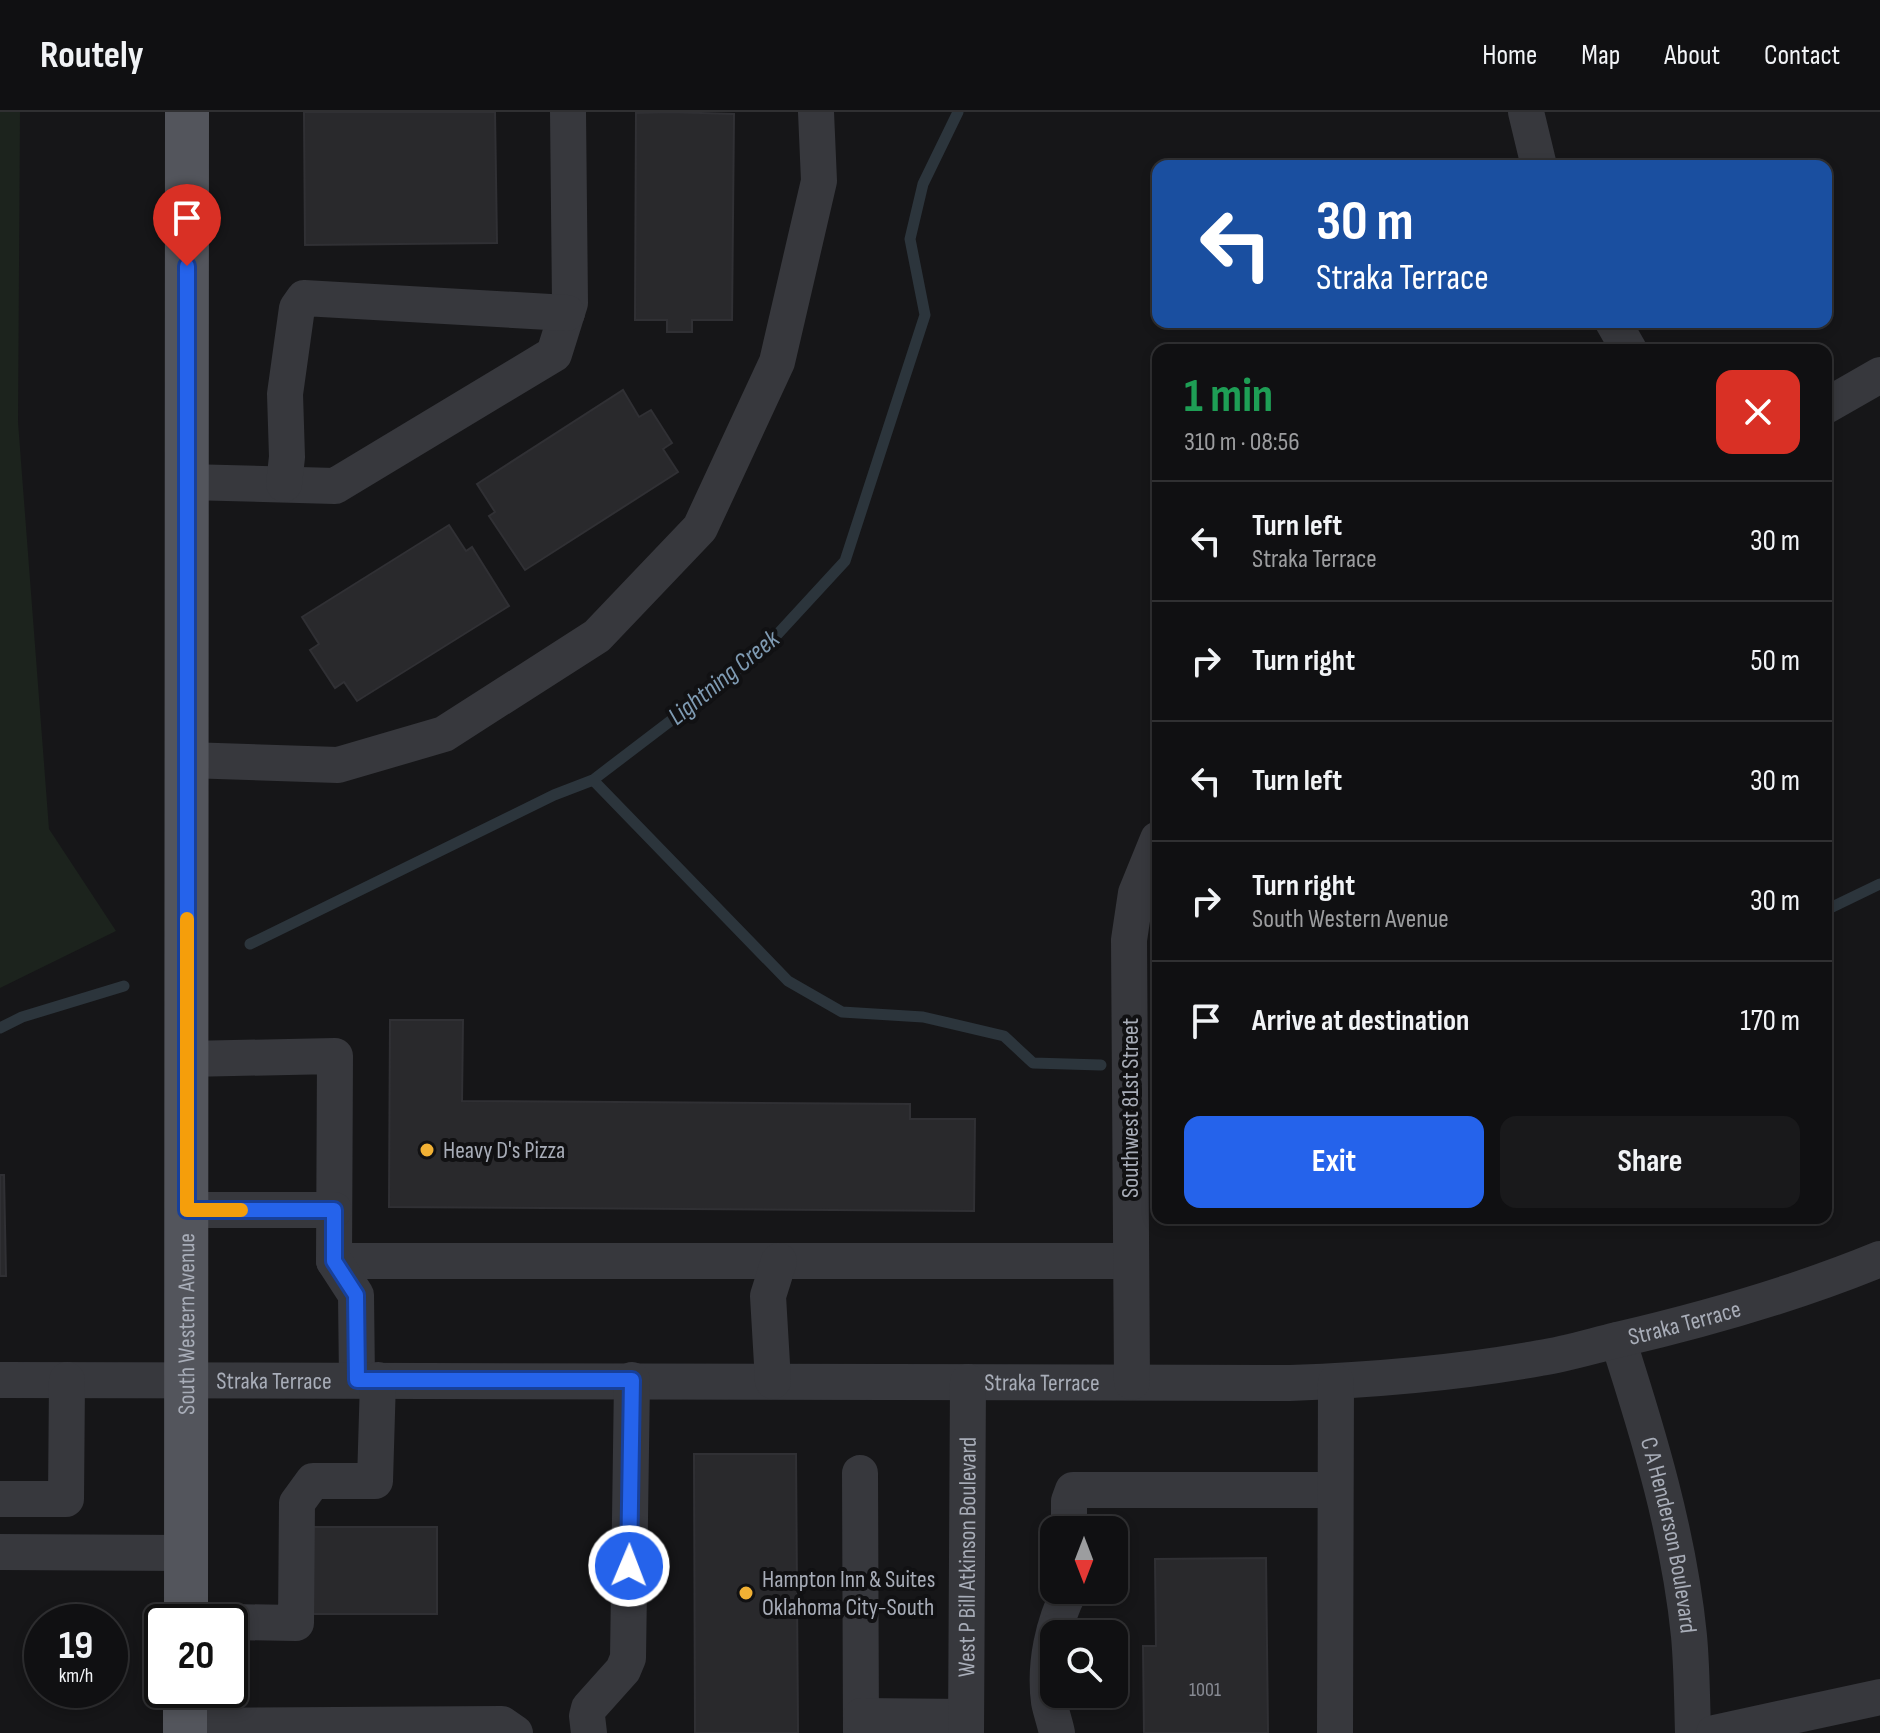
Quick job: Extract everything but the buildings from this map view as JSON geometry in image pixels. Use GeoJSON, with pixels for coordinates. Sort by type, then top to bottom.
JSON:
{"type":"FeatureCollection","features":[{"type":"Feature","properties":{"kind":"main road","name":"South Western Avenue"},"geometry":{"type":"LineString","coordinates":[[186,1604],[187,112]]}},
{"type":"Feature","properties":{"kind":"street"},"geometry":{"type":"LineString","coordinates":[[187,482],[335,486],[554,354],[570,303],[568,112]]}},
{"type":"Feature","properties":{"kind":"street"},"geometry":{"type":"LineString","coordinates":[[187,760],[338,765],[444,734],[597,636],[700,528],[777,362],[819,181],[816,112]]}},
{"type":"Feature","properties":{"kind":"street"},"geometry":{"type":"LineString","coordinates":[[1526,112],[1538,160]]}},
{"type":"Feature","properties":{"kind":"street"},"geometry":{"type":"LineString","coordinates":[[284,484],[287,457],[285,394],[297,308],[304,298],[567,313]]}},
{"type":"Feature","properties":{"kind":"street"},"geometry":{"type":"LineString","coordinates":[[1832,403],[1880,375]]}},
{"type":"Feature","properties":{"kind":"street","name":"Southwest 81st Street"},"geometry":{"type":"LineString","coordinates":[[1132,1382],[1129,940],[1136,893],[1152,854]]}},
{"type":"Feature","properties":{"kind":"street"},"geometry":{"type":"LineString","coordinates":[[187,1059],[335,1056],[334,1261],[356,1295],[368,1380],[375,1481],[313,1481],[297,1503],[296,1623],[248,1622]]}},
{"type":"Feature","properties":{"kind":"street"},"geometry":{"type":"LineString","coordinates":[[187,1210],[334,1210]]}},
{"type":"Feature","properties":{"kind":"street","name":"Straka Terrace"},"geometry":{"type":"LineString","coordinates":[[0,1380],[1336,1382],[1541,1358],[1747,1306],[1880,1259]]}},
{"type":"Feature","properties":{"kind":"street"},"geometry":{"type":"LineString","coordinates":[[334,1261],[1131,1261]]}},
{"type":"Feature","properties":{"kind":"street"},"geometry":{"type":"LineString","coordinates":[[773,1381],[768,1296],[779,1261]]}},
{"type":"Feature","properties":{"kind":"street","name":"C A Henderson Boulevard"},"geometry":{"type":"LineString","coordinates":[[1618,1340],[1656,1469],[1681,1580],[1689,1637],[1693,1733]]}},
{"type":"Feature","properties":{"kind":"street"},"geometry":{"type":"LineString","coordinates":[[67,1380],[67,1552]]}},
{"type":"Feature","properties":{"kind":"street"},"geometry":{"type":"LineString","coordinates":[[589,1733],[589,1708],[623,1670],[628,1658],[632,1380]]}},
{"type":"Feature","properties":{"kind":"street","name":"West P Bill Atkinson Boulevard"},"geometry":{"type":"LineString","coordinates":[[966,1725],[968,1382]]}},
{"type":"Feature","properties":{"kind":"street"},"geometry":{"type":"LineString","coordinates":[[1335,1733],[1336,1382]]}},
{"type":"Feature","properties":{"kind":"street"},"geometry":{"type":"LineString","coordinates":[[860,1473],[861,1725],[966,1725]]}},
{"type":"Feature","properties":{"kind":"street"},"geometry":{"type":"LineString","coordinates":[[1069,1516],[1073,1490],[1335,1490]]}},
{"type":"Feature","properties":{"kind":"street"},"geometry":{"type":"LineString","coordinates":[[0,1499],[66,1499]]}},
{"type":"Feature","properties":{"kind":"street"},"geometry":{"type":"LineString","coordinates":[[0,1552],[186,1553]]}},
{"type":"Feature","properties":{"kind":"street"},"geometry":{"type":"LineString","coordinates":[[1057,1733],[1049,1701],[1049,1670],[1052,1635],[1062,1604]]}},
{"type":"Feature","properties":{"kind":"street"},"geometry":{"type":"LineString","coordinates":[[1714,1733],[1880,1697]]}},
{"type":"Feature","properties":{"kind":"street"},"geometry":{"type":"LineString","coordinates":[[185,1716],[321,1729],[509,1729]]}},
{"type":"Feature","properties":{"kind":"shaded area"},"geometry":{"type":"Polygon","coordinates":[[[0,112],[20,112],[18,422],[49,829],[116,931],[0,988],[0,112]]]}},
{"type":"Feature","properties":{"kind":"waterway","name":"Lightning Creek"},"geometry":{"type":"LineString","coordinates":[[250,944],[554,795],[593,780],[762,651],[845,561],[925,315],[910,239],[923,184],[958,112]]}},
{"type":"Feature","properties":{"kind":"waterway"},"geometry":{"type":"LineString","coordinates":[[593,780],[788,981],[842,1012],[923,1017],[1004,1036],[1033,1063],[1101,1065]]}},
{"type":"Feature","properties":{"kind":"waterway"},"geometry":{"type":"LineString","coordinates":[[1832,907],[1880,884]]}},
{"type":"Feature","properties":{"kind":"waterway","name":"Lightning Creek"},"geometry":{"type":"LineString","coordinates":[[0,1028],[22,1017],[124,986]]}},
{"type":"Feature","properties":{"kind":"slow traffic"},"geometry":{"type":"LineString","coordinates":[[187,919],[187,1210],[241,1210]]}},
{"type":"Feature","properties":{"kind":"place","name":"Heavy D's Pizza"},"geometry":{"type":"Point","coordinates":[427,1150]}},
{"type":"Feature","properties":{"kind":"place","name":"Hampton Inn & Suites Oklahoma City-South"},"geometry":{"type":"Point","coordinates":[746,1593]}},
{"type":"Feature","properties":{"kind":"route"},"geometry":{"type":"LineString","coordinates":[[187,266],[187,1210],[334,1210],[334,1261],[356,1295],[357,1380],[632,1380],[629,1566]]}}]}
